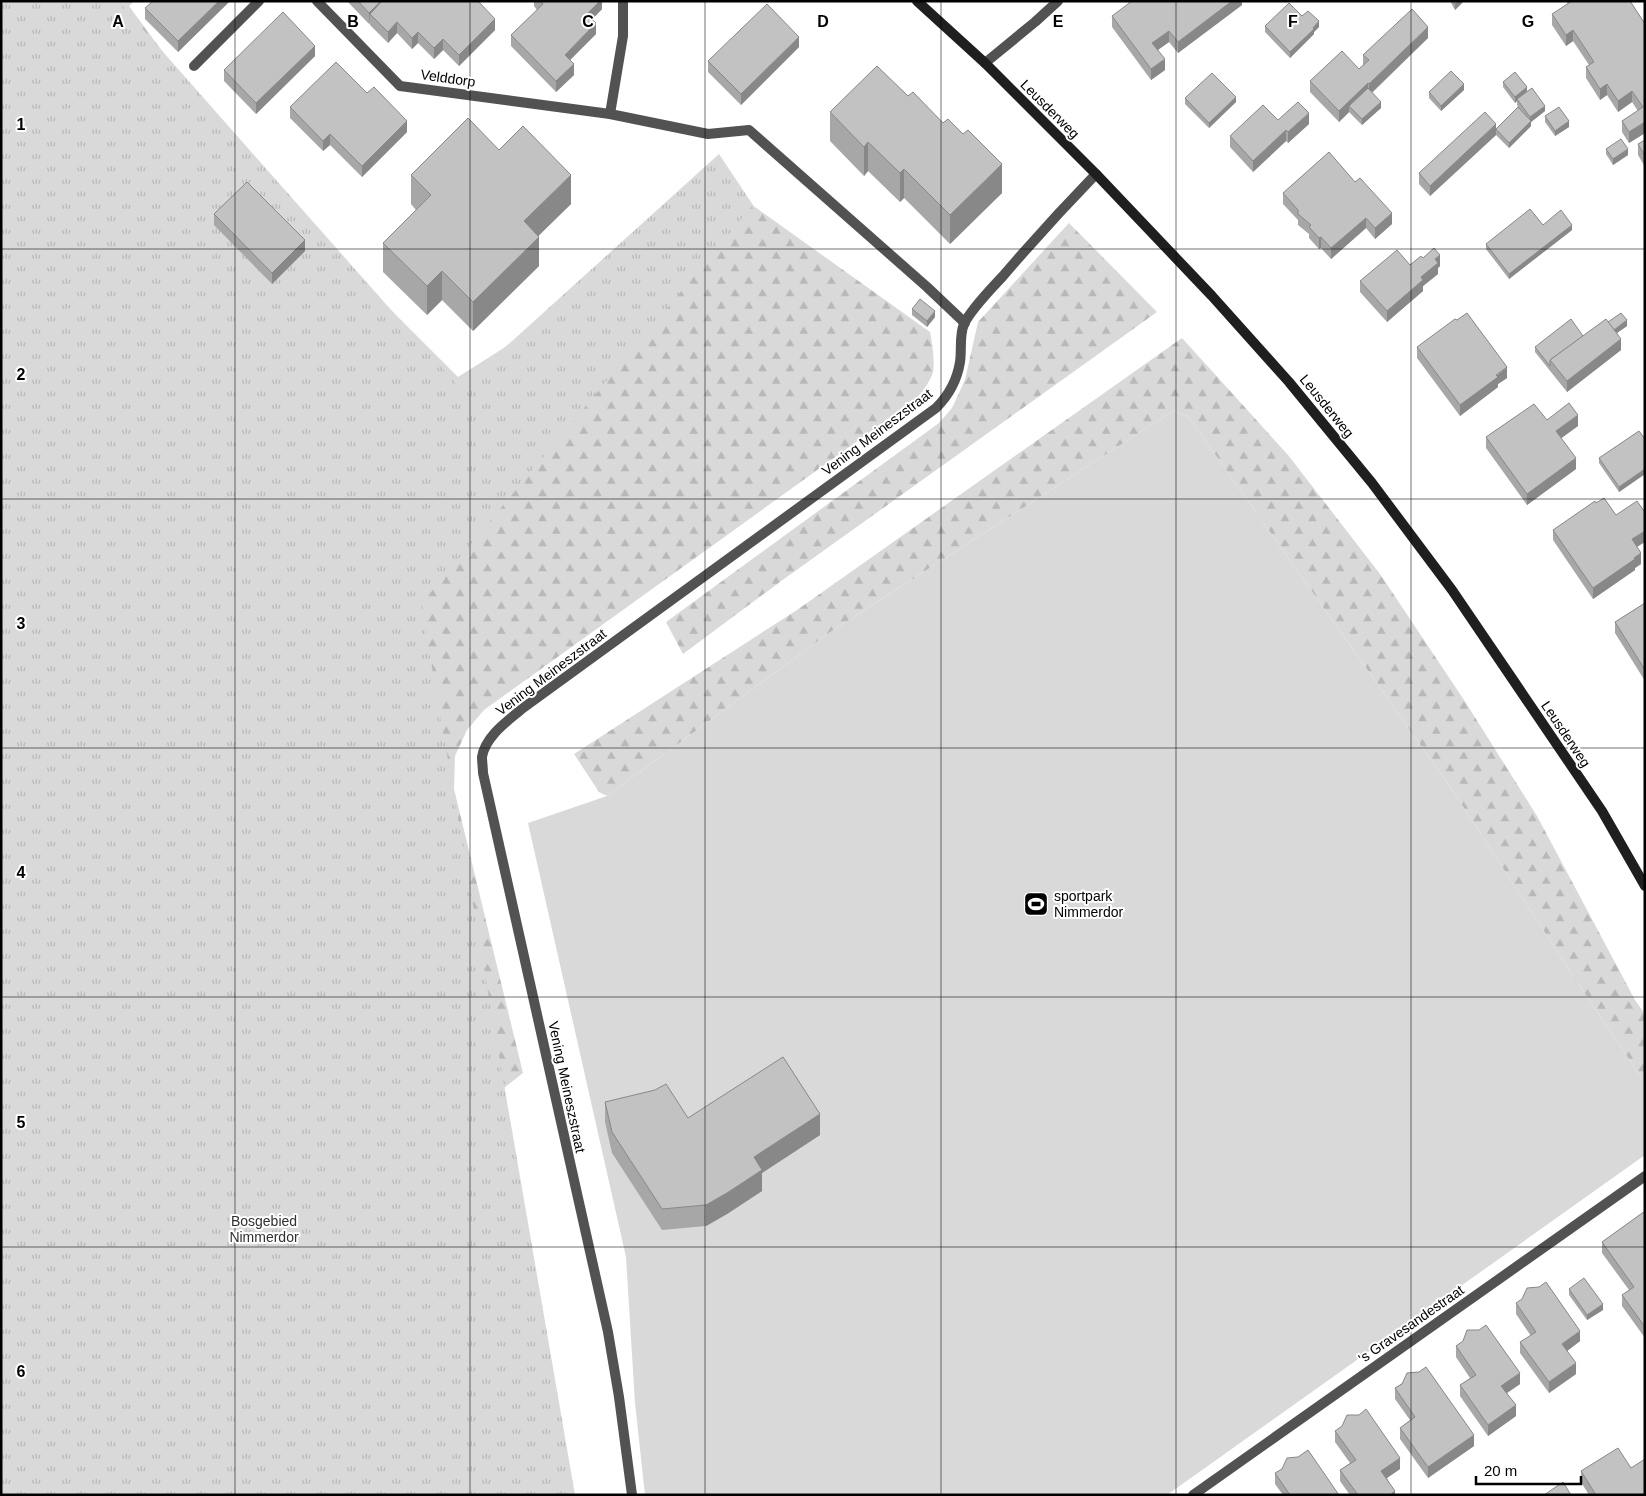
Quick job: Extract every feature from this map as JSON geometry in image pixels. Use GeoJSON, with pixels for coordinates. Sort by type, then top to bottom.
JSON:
{"type":"FeatureCollection","features":[{"type":"Feature","properties":{"kind":"street"},"geometry":{"type":"LineString","coordinates":[[194,66],[259,1]]}},
{"type":"Feature","properties":{"kind":"street","name":"Velddorp"},"geometry":{"type":"LineString","coordinates":[[317,1],[400,86],[610,114],[708,134],[749,130],[927,287],[964,324]]}},
{"type":"Feature","properties":{"kind":"street"},"geometry":{"type":"LineString","coordinates":[[610,114],[623,36],[623,1]]}},
{"type":"Feature","properties":{"kind":"street","name":"Leusderweg"},"geometry":{"type":"LineString","coordinates":[[917,1],[984,63],[1096,174],[1212,296],[1289,382],[1372,483],[1452,590],[1602,811],[1645,886]]}},
{"type":"Feature","properties":{"kind":"street"},"geometry":{"type":"LineString","coordinates":[[984,63],[1036,22],[1058,1]]}},
{"type":"Feature","properties":{"kind":"street","name":"Vening Meineszstraat"},"geometry":{"type":"LineString","coordinates":[[632,1495],[608,1332],[483,773],[482,756],[488,742],[501,727],[523,708],[936,408],[950,392],[956,378],[960,362],[964,324],[986,295],[1096,174]]}},
{"type":"Feature","properties":{"kind":"street","name":"'s Gravesandestraat"},"geometry":{"type":"LineString","coordinates":[[1193,1495],[1645,1176]]}},
{"type":"Feature","properties":{"kind":"green space"},"geometry":{"type":"Polygon","coordinates":[[[1,1],[134,1],[129,6],[212,119],[337,256],[458,377],[513,342],[703,170],[930,332],[934,368],[926,386],[916,399],[484,710],[467,730],[455,756],[454,789],[523,1073],[455,1126],[1,1]]]}},
{"type":"Feature","properties":{"kind":"green space","name":"Bosgebied Nimmerdor"},"geometry":{"type":"Polygon","coordinates":[[[1,1],[118,1],[460,388],[719,154],[753,205],[421,604],[575,1495],[1,1495],[1,1]]]}},
{"type":"Feature","properties":{"kind":"green space"},"geometry":{"type":"Polygon","coordinates":[[[1069,223],[1157,312],[784,579],[683,654],[666,622],[939,423],[952,408],[965,380],[978,322],[1069,223]]]}},
{"type":"Feature","properties":{"kind":"green space"},"geometry":{"type":"Polygon","coordinates":[[[1182,338],[1288,455],[1380,574],[1466,703],[1537,816],[1635,1000],[1645,1014],[1645,1083],[1453,791],[1188,416],[1173,411],[829,633],[607,796],[599,792],[574,754],[797,610],[1182,338]]]}},
{"type":"Feature","properties":{"kind":"green space","name":"sportpark Nimmerdor"},"geometry":{"type":"Polygon","coordinates":[[[1173,411],[1188,416],[1453,791],[1645,1083],[1645,1155],[1167,1495],[645,1495],[635,1403],[626,1257],[528,823],[607,796],[829,633],[1173,411]]]}},
{"type":"Feature","properties":{"kind":"building"},"geometry":{"type":"Polygon","coordinates":[[[153,1],[219,1],[178,41],[145,8],[153,1]]]}},
{"type":"Feature","properties":{"kind":"building"},"geometry":{"type":"Polygon","coordinates":[[[358,1],[381,1],[369,13],[358,1]]]}},
{"type":"Feature","properties":{"kind":"building"},"geometry":{"type":"Polygon","coordinates":[[[382,1],[478,1],[495,19],[459,55],[443,39],[434,48],[418,32],[412,38],[397,22],[388,32],[370,14],[382,1]]]}},
{"type":"Feature","properties":{"kind":"building"},"geometry":{"type":"Polygon","coordinates":[[[540,1],[600,1],[587,14],[596,23],[565,55],[574,64],[556,81],[511,35],[543,4],[540,1]]]}},
{"type":"Feature","properties":{"kind":"building"},"geometry":{"type":"Polygon","coordinates":[[[1132,1],[1232,1],[1178,42],[1169,31],[1152,43],[1165,59],[1151,69],[1112,16],[1132,1]]]}},
{"type":"Feature","properties":{"kind":"building"},"geometry":{"type":"Polygon","coordinates":[[[1572,1],[1630,1],[1645,24],[1645,122],[1629,132],[1622,121],[1643,107],[1632,91],[1618,101],[1607,84],[1600,89],[1586,67],[1594,62],[1573,30],[1566,35],[1552,14],[1572,1]]]}},
{"type":"Feature","properties":{"kind":"building"},"geometry":{"type":"Polygon","coordinates":[[[1289,3],[1302,16],[1308,11],[1319,21],[1314,29],[1290,52],[1265,26],[1289,3]]]}},
{"type":"Feature","properties":{"kind":"building"},"geometry":{"type":"Polygon","coordinates":[[[767,4],[799,37],[741,94],[708,61],[767,4]]]}},
{"type":"Feature","properties":{"kind":"building"},"geometry":{"type":"Polygon","coordinates":[[[1412,9],[1428,27],[1339,111],[1310,81],[1342,51],[1359,69],[1369,60],[1363,55],[1412,9]]]}},
{"type":"Feature","properties":{"kind":"building"},"geometry":{"type":"Polygon","coordinates":[[[283,12],[315,46],[256,103],[224,70],[283,12]]]}},
{"type":"Feature","properties":{"kind":"building"},"geometry":{"type":"Polygon","coordinates":[[[336,62],[367,93],[374,87],[407,121],[362,166],[330,134],[323,141],[290,107],[336,62]]]}},
{"type":"Feature","properties":{"kind":"building"},"geometry":{"type":"Polygon","coordinates":[[[877,66],[908,96],[913,92],[943,123],[948,119],[963,134],[968,130],[1002,164],[950,215],[904,169],[900,173],[868,142],[864,147],[830,112],[877,66]]]}},
{"type":"Feature","properties":{"kind":"building"},"geometry":{"type":"Polygon","coordinates":[[[1451,71],[1464,84],[1441,106],[1429,92],[1451,71]]]}},
{"type":"Feature","properties":{"kind":"building"},"geometry":{"type":"Polygon","coordinates":[[[1515,72],[1527,87],[1515,97],[1503,82],[1515,72]]]}},
{"type":"Feature","properties":{"kind":"building"},"geometry":{"type":"Polygon","coordinates":[[[1212,73],[1236,97],[1209,123],[1185,98],[1212,73]]]}},
{"type":"Feature","properties":{"kind":"building"},"geometry":{"type":"Polygon","coordinates":[[[1368,88],[1381,102],[1362,119],[1349,106],[1368,88]]]}},
{"type":"Feature","properties":{"kind":"building"},"geometry":{"type":"Polygon","coordinates":[[[1532,88],[1545,106],[1530,117],[1517,99],[1532,88]]]}},
{"type":"Feature","properties":{"kind":"building"},"geometry":{"type":"Polygon","coordinates":[[[1298,102],[1309,113],[1288,132],[1286,130],[1253,161],[1230,136],[1263,105],[1278,120],[1298,102]]]}},
{"type":"Feature","properties":{"kind":"building"},"geometry":{"type":"Polygon","coordinates":[[[1518,107],[1531,121],[1509,143],[1496,129],[1518,107]]]}},
{"type":"Feature","properties":{"kind":"building"},"geometry":{"type":"Polygon","coordinates":[[[1559,107],[1569,121],[1555,131],[1545,116],[1559,107]]]}},
{"type":"Feature","properties":{"kind":"building"},"geometry":{"type":"Polygon","coordinates":[[[1485,112],[1496,124],[1430,186],[1419,173],[1485,112]]]}},
{"type":"Feature","properties":{"kind":"building"},"geometry":{"type":"Polygon","coordinates":[[[468,118],[499,150],[523,126],[571,175],[524,221],[539,237],[473,302],[442,271],[427,286],[383,243],[431,195],[411,175],[468,118]]]}},
{"type":"Feature","properties":{"kind":"building"},"geometry":{"type":"Polygon","coordinates":[[[1621,139],[1628,149],[1613,159],[1606,149],[1621,139]]]}},
{"type":"Feature","properties":{"kind":"building"},"geometry":{"type":"Polygon","coordinates":[[[1645,140],[1645,156],[1638,144],[1645,140]]]}},
{"type":"Feature","properties":{"kind":"building"},"geometry":{"type":"Polygon","coordinates":[[[1329,152],[1355,182],[1360,178],[1392,213],[1375,228],[1366,218],[1331,248],[1309,227],[1311,225],[1298,214],[1298,210],[1283,193],[1329,152]]]}},
{"type":"Feature","properties":{"kind":"building"},"geometry":{"type":"Polygon","coordinates":[[[247,182],[305,240],[272,273],[214,214],[247,182]]]}},
{"type":"Feature","properties":{"kind":"building"},"geometry":{"type":"Polygon","coordinates":[[[1530,209],[1543,225],[1561,210],[1572,225],[1509,274],[1486,244],[1530,209]]]}},
{"type":"Feature","properties":{"kind":"building"},"geometry":{"type":"Polygon","coordinates":[[[1434,248],[1440,255],[1435,259],[1438,263],[1421,277],[1423,280],[1387,311],[1360,281],[1397,250],[1410,265],[1421,256],[1423,258],[1434,248]]]}},
{"type":"Feature","properties":{"kind":"building"},"geometry":{"type":"Polygon","coordinates":[[[920,299],[935,311],[927,321],[912,309],[920,299]]]}},
{"type":"Feature","properties":{"kind":"building"},"geometry":{"type":"Polygon","coordinates":[[[1467,313],[1507,367],[1496,375],[1498,377],[1460,405],[1417,347],[1455,319],[1457,320],[1467,313]]]}},
{"type":"Feature","properties":{"kind":"building"},"geometry":{"type":"Polygon","coordinates":[[[1621,313],[1627,320],[1614,330],[1608,322],[1621,313]]]}},
{"type":"Feature","properties":{"kind":"building"},"geometry":{"type":"Polygon","coordinates":[[[1571,319],[1583,336],[1550,360],[1550,366],[1535,347],[1571,319]]]}},
{"type":"Feature","properties":{"kind":"building"},"geometry":{"type":"Polygon","coordinates":[[[1606,319],[1621,339],[1567,381],[1550,360],[1606,319]]]}},
{"type":"Feature","properties":{"kind":"building"},"geometry":{"type":"Polygon","coordinates":[[[1569,403],[1578,415],[1556,431],[1576,458],[1527,494],[1486,437],[1534,404],[1547,420],[1569,403]]]}},
{"type":"Feature","properties":{"kind":"building"},"geometry":{"type":"Polygon","coordinates":[[[1639,431],[1645,439],[1645,469],[1619,487],[1599,458],[1639,431]]]}},
{"type":"Feature","properties":{"kind":"building"},"geometry":{"type":"Polygon","coordinates":[[[1604,498],[1616,515],[1637,501],[1645,511],[1645,531],[1632,539],[1641,553],[1593,588],[1553,530],[1595,501],[1596,503],[1604,498]]]}},
{"type":"Feature","properties":{"kind":"building"},"geometry":{"type":"Polygon","coordinates":[[[1645,603],[1645,670],[1615,622],[1645,603]]]}},
{"type":"Feature","properties":{"kind":"building"},"geometry":{"type":"Polygon","coordinates":[[[783,1057],[820,1114],[754,1157],[762,1170],[727,1193],[706,1205],[662,1209],[612,1132],[605,1102],[655,1090],[666,1084],[688,1118],[783,1057]]]}},
{"type":"Feature","properties":{"kind":"building"},"geometry":{"type":"Polygon","coordinates":[[[1645,1211],[1645,1327],[1622,1295],[1634,1287],[1602,1242],[1645,1211]]]}},
{"type":"Feature","properties":{"kind":"building"},"geometry":{"type":"Polygon","coordinates":[[[1584,1278],[1603,1304],[1587,1315],[1569,1289],[1584,1278]]]}},
{"type":"Feature","properties":{"kind":"building"},"geometry":{"type":"Polygon","coordinates":[[[1546,1282],[1580,1331],[1562,1344],[1576,1363],[1549,1382],[1520,1342],[1536,1332],[1516,1303],[1522,1299],[1527,1288],[1539,1287],[1546,1282]]]}},
{"type":"Feature","properties":{"kind":"building"},"geometry":{"type":"Polygon","coordinates":[[[1486,1325],[1520,1373],[1501,1386],[1516,1405],[1488,1425],[1460,1385],[1476,1375],[1456,1346],[1463,1341],[1467,1330],[1479,1330],[1486,1325]]]}},
{"type":"Feature","properties":{"kind":"building"},"geometry":{"type":"Polygon","coordinates":[[[1426,1367],[1474,1435],[1428,1467],[1400,1428],[1415,1417],[1395,1388],[1402,1384],[1407,1373],[1419,1372],[1426,1367]]]}},
{"type":"Feature","properties":{"kind":"building"},"geometry":{"type":"Polygon","coordinates":[[[1366,1409],[1400,1458],[1381,1471],[1395,1491],[1390,1495],[1358,1495],[1340,1470],[1356,1460],[1335,1431],[1342,1426],[1347,1415],[1359,1415],[1366,1409]]]}},
{"type":"Feature","properties":{"kind":"building"},"geometry":{"type":"Polygon","coordinates":[[[1618,1448],[1631,1468],[1645,1459],[1645,1495],[1596,1495],[1581,1471],[1618,1448]]]}},
{"type":"Feature","properties":{"kind":"building"},"geometry":{"type":"Polygon","coordinates":[[[1308,1450],[1339,1495],[1290,1495],[1275,1473],[1282,1469],[1287,1458],[1298,1457],[1308,1450]]]}},
{"type":"Feature","properties":{"kind":"building"},"geometry":{"type":"Polygon","coordinates":[[[1563,1482],[1571,1495],[1544,1495],[1563,1482]]]}},
{"type":"Feature","properties":{"kind":"place","name":"sportpark Nimmerdor"},"geometry":{"type":"Point","coordinates":[1036,904]}}]}
